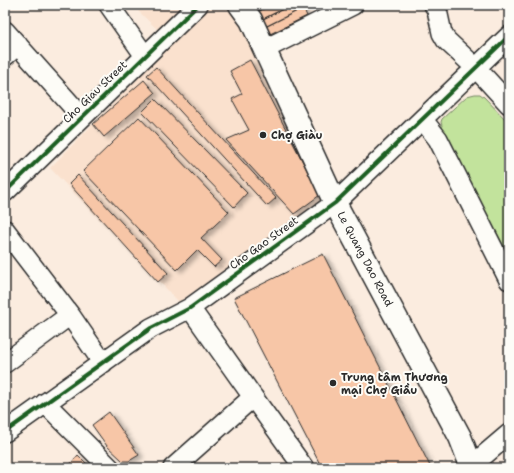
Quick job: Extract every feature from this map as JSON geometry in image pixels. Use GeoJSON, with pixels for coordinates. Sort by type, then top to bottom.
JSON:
{"type":"FeatureCollection","features":[{"type":"Feature","properties":{"kind":"main road","name":"Le Quang Dao Road"},"geometry":{"type":"LineString","coordinates":[[240,5],[251,20],[265,49],[335,203],[460,437],[471,467]]}},
{"type":"Feature","properties":{"kind":"street"},"geometry":{"type":"LineString","coordinates":[[109,5],[145,56]]}},
{"type":"Feature","properties":{"kind":"street","name":"Cho Giau Street"},"geometry":{"type":"LineString","coordinates":[[5,192],[198,5]]}},
{"type":"Feature","properties":{"kind":"street"},"geometry":{"type":"LineString","coordinates":[[265,49],[353,5]]}},
{"type":"Feature","properties":{"kind":"street"},"geometry":{"type":"LineString","coordinates":[[434,5],[437,10],[442,33],[446,40],[476,68],[509,104]]}},
{"type":"Feature","properties":{"kind":"street"},"geometry":{"type":"LineString","coordinates":[[5,31],[11,51],[82,117]]}},
{"type":"Feature","properties":{"kind":"street","name":"Cho Gao Street"},"geometry":{"type":"LineString","coordinates":[[8,423],[45,404],[151,328],[190,308],[335,203],[509,36]]}},
{"type":"Feature","properties":{"kind":"street"},"geometry":{"type":"LineString","coordinates":[[422,120],[438,139],[509,280]]}},
{"type":"Feature","properties":{"kind":"street"},"geometry":{"type":"LineString","coordinates":[[5,230],[104,362]]}},
{"type":"Feature","properties":{"kind":"street"},"geometry":{"type":"LineString","coordinates":[[190,308],[304,468]]}},
{"type":"Feature","properties":{"kind":"street"},"geometry":{"type":"LineString","coordinates":[[5,363],[70,315]]}},
{"type":"Feature","properties":{"kind":"street"},"geometry":{"type":"LineString","coordinates":[[173,468],[253,397]]}},
{"type":"Feature","properties":{"kind":"street"},"geometry":{"type":"LineString","coordinates":[[45,404],[110,468]]}},
{"type":"Feature","properties":{"kind":"street"},"geometry":{"type":"LineString","coordinates":[[471,467],[509,434]]}},
{"type":"Feature","properties":{"kind":"shaded area"},"geometry":{"type":"Polygon","coordinates":[[[132,5],[189,5],[160,32],[132,5]]]}},
{"type":"Feature","properties":{"kind":"shaded area"},"geometry":{"type":"Polygon","coordinates":[[[210,5],[226,5],[256,45],[325,200],[179,302],[50,168],[210,5]]]}},
{"type":"Feature","properties":{"kind":"green space"},"geometry":{"type":"Polygon","coordinates":[[[480,94],[484,97],[509,123],[509,256],[444,133],[441,122],[442,119],[467,96],[480,94]]]}},
{"type":"Feature","properties":{"kind":"building"},"geometry":{"type":"Polygon","coordinates":[[[252,5],[272,5],[255,13],[252,5]]]}},
{"type":"Feature","properties":{"kind":"building"},"geometry":{"type":"Polygon","coordinates":[[[272,5],[291,5],[259,21],[255,13],[272,5]]]}},
{"type":"Feature","properties":{"kind":"building"},"geometry":{"type":"Polygon","coordinates":[[[291,5],[301,5],[303,8],[263,28],[259,21],[291,5]]]}},
{"type":"Feature","properties":{"kind":"building"},"geometry":{"type":"Polygon","coordinates":[[[303,8],[307,16],[266,36],[263,28],[303,8]]]}},
{"type":"Feature","properties":{"kind":"building","name":"Chợ Giàu"},"geometry":{"type":"Polygon","coordinates":[[[250,60],[320,195],[294,214],[226,140],[249,130],[232,99],[242,94],[230,71],[250,60]]]}},
{"type":"Feature","properties":{"kind":"building"},"geometry":{"type":"Polygon","coordinates":[[[156,67],[276,198],[267,206],[147,75],[156,67]]]}},
{"type":"Feature","properties":{"kind":"building"},"geometry":{"type":"Polygon","coordinates":[[[144,80],[155,93],[104,137],[93,124],[144,80]]]}},
{"type":"Feature","properties":{"kind":"building"},"geometry":{"type":"Polygon","coordinates":[[[155,99],[247,193],[234,207],[142,112],[155,99]]]}},
{"type":"Feature","properties":{"kind":"building"},"geometry":{"type":"Polygon","coordinates":[[[139,117],[229,212],[201,238],[222,260],[214,267],[197,250],[177,270],[83,171],[139,117]]]}},
{"type":"Feature","properties":{"kind":"building"},"geometry":{"type":"Polygon","coordinates":[[[78,175],[168,273],[158,282],[69,184],[78,175]]]}},
{"type":"Feature","properties":{"kind":"building","name":"Trung tâm Thương mại Chợ Giầu"},"geometry":{"type":"Polygon","coordinates":[[[323,254],[431,468],[322,468],[234,298],[323,254]]]}},
{"type":"Feature","properties":{"kind":"building"},"geometry":{"type":"Polygon","coordinates":[[[109,412],[139,455],[129,461],[123,461],[107,446],[92,425],[109,412]]]}},
{"type":"Feature","properties":{"kind":"building"},"geometry":{"type":"Polygon","coordinates":[[[78,455],[91,468],[67,468],[78,455]]]}},
{"type":"Feature","properties":{"kind":"cycle path"},"geometry":{"type":"LineString","coordinates":[[5,192],[198,5]]}},
{"type":"Feature","properties":{"kind":"cycle path"},"geometry":{"type":"LineString","coordinates":[[5,432],[151,328],[190,308],[335,203],[509,36]]}},
{"type":"Feature","properties":{"kind":"place","name":"Chợ Giàu"},"geometry":{"type":"Point","coordinates":[263,135]}},
{"type":"Feature","properties":{"kind":"place","name":"Trung tâm Thương mại Chợ Giầu"},"geometry":{"type":"Point","coordinates":[333,383]}}]}
